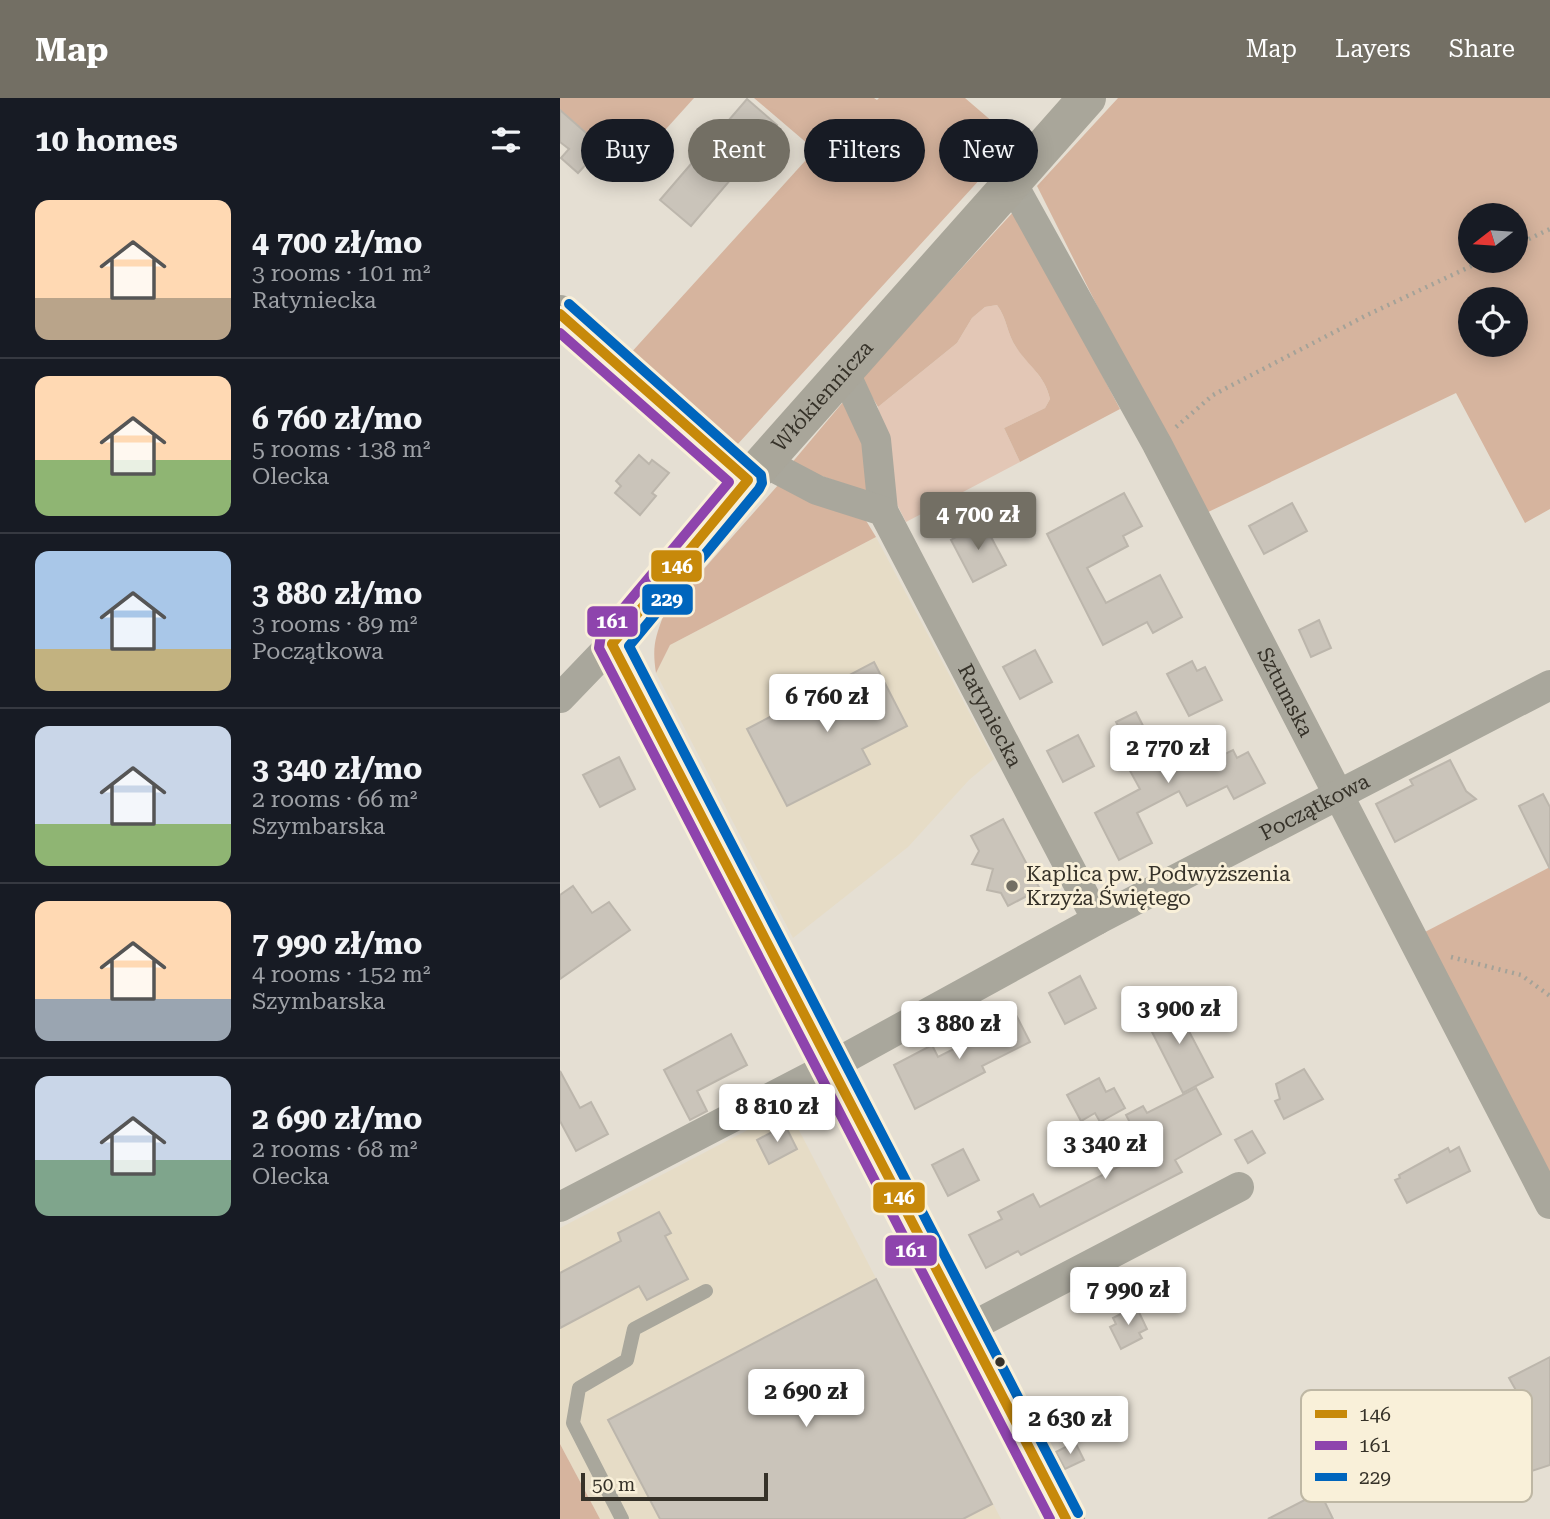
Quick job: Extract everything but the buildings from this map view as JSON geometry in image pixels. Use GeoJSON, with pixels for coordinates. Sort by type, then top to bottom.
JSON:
{"type":"FeatureCollection","features":[{"type":"Feature","properties":{"kind":"street","name":"Włókiennicza"},"geometry":{"type":"LineString","coordinates":[[560,698],[612,644],[756,471],[1087,98]]}},
{"type":"Feature","properties":{"kind":"street","name":"Sztumska"},"geometry":{"type":"LineString","coordinates":[[1012,183],[1157,444],[1550,1204]]}},
{"type":"Feature","properties":{"kind":"street"},"geometry":{"type":"LineString","coordinates":[[560,314],[756,471],[883,511]]}},
{"type":"Feature","properties":{"kind":"street","name":"Ratyniecka"},"geometry":{"type":"LineString","coordinates":[[845,373],[876,440],[883,511],[1097,920]]}},
{"type":"Feature","properties":{"kind":"street"},"geometry":{"type":"LineString","coordinates":[[612,644],[1066,1519]]}},
{"type":"Feature","properties":{"kind":"street","name":"Początkowa"},"geometry":{"type":"LineString","coordinates":[[560,1207],[831,1066],[1097,920],[1550,685]]}},
{"type":"Feature","properties":{"kind":"street"},"geometry":{"type":"LineString","coordinates":[[967,1329],[1239,1187]]}},
{"type":"Feature","properties":{"kind":"lane"},"geometry":{"type":"LineString","coordinates":[[622,1519],[573,1423],[579,1388],[627,1360],[634,1329],[706,1291]]}},
{"type":"Feature","properties":{"kind":"path"},"geometry":{"type":"LineString","coordinates":[[1528,239],[1550,229]]}},
{"type":"Feature","properties":{"kind":"path"},"geometry":{"type":"LineString","coordinates":[[1157,444],[1213,395],[1367,315],[1458,272]]}},
{"type":"Feature","properties":{"kind":"path"},"geometry":{"type":"LineString","coordinates":[[1419,949],[1521,975],[1550,996]]}},
{"type":"Feature","properties":{"kind":"shaded area"},"geometry":{"type":"Polygon","coordinates":[[[560,98],[694,98],[674,120],[581,119],[581,128],[560,110],[560,98]]]}},
{"type":"Feature","properties":{"kind":"shaded area"},"geometry":{"type":"Polygon","coordinates":[[[754,98],[965,98],[989,119],[939,119],[939,182],[977,182],[736,446],[629,355],[786,182],[790,182],[790,178],[804,162],[804,182],[925,182],[925,119],[804,119],[804,141],[790,129],[790,119],[779,119],[754,98]]]}},
{"type":"Feature","properties":{"kind":"shaded area"},"geometry":{"type":"Polygon","coordinates":[[[1118,98],[1550,98],[1550,509],[1525,523],[1456,393],[1202,515],[1037,186],[1118,98]]]}},
{"type":"Feature","properties":{"kind":"shaded area"},"geometry":{"type":"Polygon","coordinates":[[[1015,210],[1120,409],[1020,462],[1004,428],[1045,408],[1050,399],[1040,377],[1013,342],[997,305],[985,307],[972,318],[957,343],[878,407],[861,378],[1015,210]]]}},
{"type":"Feature","properties":{"kind":"shaded area"},"geometry":{"type":"Polygon","coordinates":[[[997,305],[1013,342],[1040,377],[1050,399],[1045,408],[1004,428],[1020,462],[906,522],[891,493],[878,407],[957,343],[972,318],[985,307],[997,305]]]}},
{"type":"Feature","properties":{"kind":"shaded area"},"geometry":{"type":"Polygon","coordinates":[[[849,395],[868,442],[873,494],[790,465],[849,395]]]}},
{"type":"Feature","properties":{"kind":"shaded area"},"geometry":{"type":"Polygon","coordinates":[[[779,484],[862,514],[876,537],[670,645],[656,673],[655,643],[664,614],[779,484]]]}},
{"type":"Feature","properties":{"kind":"shaded area"},"geometry":{"type":"Polygon","coordinates":[[[876,537],[994,759],[969,780],[908,847],[793,938],[656,673],[670,645],[876,537]]]}},
{"type":"Feature","properties":{"kind":"shaded area"},"geometry":{"type":"Polygon","coordinates":[[[1550,867],[1550,1173],[1423,933],[1550,867]]]}},
{"type":"Feature","properties":{"kind":"shaded area"},"geometry":{"type":"Polygon","coordinates":[[[788,1109],[1001,1519],[600,1519],[560,1444],[560,1228],[788,1109]]]}},
{"type":"Feature","properties":{"kind":"shaded area"},"geometry":{"type":"Polygon","coordinates":[[[560,1444],[600,1519],[560,1519],[560,1444]]]}},
{"type":"Feature","properties":{"kind":"transit line","name":"229"},"geometry":{"type":"LineString","coordinates":[[569,304],[761,475],[762,483],[759,489],[629,646],[1078,1513]]}},
{"type":"Feature","properties":{"kind":"transit line","name":"146"},"geometry":{"type":"LineString","coordinates":[[560,314],[748,480],[612,644],[1066,1519]]}},
{"type":"Feature","properties":{"kind":"transit line","name":"161"},"geometry":{"type":"LineString","coordinates":[[560,333],[729,482],[601,635],[599,648],[1050,1519]]}},
{"type":"Feature","properties":{"kind":"place","name":"Kaplica pw. Podwyższenia Krzyża Świętego"},"geometry":{"type":"Point","coordinates":[1012,886]}}]}
